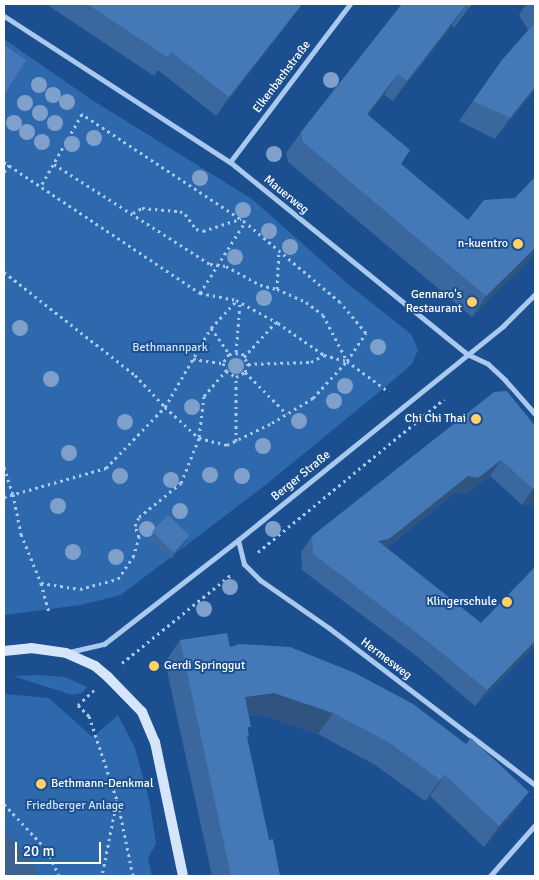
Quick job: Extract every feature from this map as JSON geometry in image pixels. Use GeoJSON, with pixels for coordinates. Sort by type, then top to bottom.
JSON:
{"type":"FeatureCollection","features":[{"type":"Feature","properties":{"kind":"main road"},"geometry":{"type":"LineString","coordinates":[[4,651],[31,648],[66,653],[95,666],[114,682],[142,712],[155,742],[183,876]]}},
{"type":"Feature","properties":{"kind":"street","name":"Elkenbachstraße"},"geometry":{"type":"LineString","coordinates":[[230,162],[350,4]]}},
{"type":"Feature","properties":{"kind":"street","name":"Mauerweg"},"geometry":{"type":"LineString","coordinates":[[4,16],[230,162],[467,354],[488,364],[535,414]]}},
{"type":"Feature","properties":{"kind":"street","name":"Berger Straße"},"geometry":{"type":"LineString","coordinates":[[66,653],[104,644],[238,540],[503,326],[535,294]]}},
{"type":"Feature","properties":{"kind":"street"},"geometry":{"type":"LineString","coordinates":[[238,540],[244,564]]}},
{"type":"Feature","properties":{"kind":"street","name":"Hermesweg"},"geometry":{"type":"LineString","coordinates":[[244,564],[260,580],[329,628],[535,785]]}},
{"type":"Feature","properties":{"kind":"street"},"geometry":{"type":"LineString","coordinates":[[490,876],[535,825]]}},
{"type":"Feature","properties":{"kind":"path"},"geometry":{"type":"LineString","coordinates":[[4,272],[135,375],[165,407],[199,438],[227,445],[287,414],[313,398],[347,361],[366,333],[340,302],[245,222],[82,114],[41,186]]}},
{"type":"Feature","properties":{"kind":"path"},"geometry":{"type":"LineString","coordinates":[[4,162],[200,293],[236,300],[276,322],[324,355],[347,361],[389,392]]}},
{"type":"Feature","properties":{"kind":"path"},"geometry":{"type":"LineString","coordinates":[[54,164],[210,264],[226,266],[260,286],[277,289],[306,302],[323,315],[347,361]]}},
{"type":"Feature","properties":{"kind":"path"},"geometry":{"type":"LineString","coordinates":[[4,172],[9,165]]}},
{"type":"Feature","properties":{"kind":"path"},"geometry":{"type":"LineString","coordinates":[[133,213],[142,208],[180,212],[185,214],[196,229],[203,231],[241,219]]}},
{"type":"Feature","properties":{"kind":"path"},"geometry":{"type":"LineString","coordinates":[[200,293],[245,222]]}},
{"type":"Feature","properties":{"kind":"path"},"geometry":{"type":"LineString","coordinates":[[277,289],[279,250]]}},
{"type":"Feature","properties":{"kind":"path"},"geometry":{"type":"LineString","coordinates":[[4,497],[106,468],[165,407],[211,328],[236,300]]}},
{"type":"Feature","properties":{"kind":"path"},"geometry":{"type":"LineString","coordinates":[[236,352],[240,303]]}},
{"type":"Feature","properties":{"kind":"path"},"geometry":{"type":"LineString","coordinates":[[244,357],[276,322]]}},
{"type":"Feature","properties":{"kind":"path"},"geometry":{"type":"LineString","coordinates":[[211,328],[229,354]]}},
{"type":"Feature","properties":{"kind":"path"},"geometry":{"type":"LineString","coordinates":[[223,363],[229,354],[236,352],[242,353],[248,364]]}},
{"type":"Feature","properties":{"kind":"path"},"geometry":{"type":"LineString","coordinates":[[248,364],[311,362],[324,355]]}},
{"type":"Feature","properties":{"kind":"path"},"geometry":{"type":"LineString","coordinates":[[193,359],[223,363]]}},
{"type":"Feature","properties":{"kind":"path"},"geometry":{"type":"LineString","coordinates":[[223,363],[226,371],[236,377]]}},
{"type":"Feature","properties":{"kind":"path"},"geometry":{"type":"LineString","coordinates":[[236,377],[245,372],[248,364]]}},
{"type":"Feature","properties":{"kind":"path"},"geometry":{"type":"LineString","coordinates":[[42,583],[80,589],[118,579],[134,557],[139,537],[135,526],[139,517],[181,483],[199,438],[204,396],[226,371]]}},
{"type":"Feature","properties":{"kind":"path"},"geometry":{"type":"LineString","coordinates":[[245,372],[287,414]]}},
{"type":"Feature","properties":{"kind":"path"},"geometry":{"type":"LineString","coordinates":[[236,377],[236,441]]}},
{"type":"Feature","properties":{"kind":"path"},"geometry":{"type":"LineString","coordinates":[[131,653],[244,564],[451,394]]}},
{"type":"Feature","properties":{"kind":"path"},"geometry":{"type":"LineString","coordinates":[[4,467],[13,494],[21,534],[42,583],[48,614]]}},
{"type":"Feature","properties":{"kind":"path"},"geometry":{"type":"LineString","coordinates":[[90,694],[78,705],[89,716],[117,800],[133,876]]}},
{"type":"Feature","properties":{"kind":"path"},"geometry":{"type":"LineString","coordinates":[[102,876],[117,800]]}},
{"type":"Feature","properties":{"kind":"path"},"geometry":{"type":"LineString","coordinates":[[4,804],[47,850],[59,876]]}},
{"type":"Feature","properties":{"kind":"green space","name":"Bethmannpark"},"geometry":{"type":"Polygon","coordinates":[[[4,39],[92,100],[252,199],[349,285],[411,334],[418,350],[412,364],[384,388],[268,483],[121,595],[81,605],[4,615],[4,39]]]}},
{"type":"Feature","properties":{"kind":"green space"},"geometry":{"type":"Polygon","coordinates":[[[13,676],[65,677],[87,687],[82,693],[72,695],[13,676]]]}},
{"type":"Feature","properties":{"kind":"green space","name":"Friedberger Anlage"},"geometry":{"type":"Polygon","coordinates":[[[4,694],[49,698],[91,736],[95,735],[118,715],[135,748],[150,804],[156,844],[148,858],[152,876],[4,876],[4,694]]]}},
{"type":"Feature","properties":{"kind":"shaded area"},"geometry":{"type":"Polygon","coordinates":[[[4,832],[33,861],[39,876],[4,876],[4,832]]]}},
{"type":"Feature","properties":{"kind":"building"},"geometry":{"type":"Polygon","coordinates":[[[87,4],[302,4],[229,97],[171,52],[167,57],[87,4]]]}},
{"type":"Feature","properties":{"kind":"building"},"geometry":{"type":"Polygon","coordinates":[[[402,4],[471,4],[469,7],[466,5],[407,81],[398,74],[367,114],[410,150],[401,164],[468,220],[484,200],[515,198],[535,177],[535,248],[486,296],[303,142],[301,132],[402,4]]]}},
{"type":"Feature","properties":{"kind":"building"},"geometry":{"type":"Polygon","coordinates":[[[535,23],[535,87],[510,118],[473,101],[502,60],[535,23]]]}},
{"type":"Feature","properties":{"kind":"building"},"geometry":{"type":"Polygon","coordinates":[[[4,45],[26,60],[4,95],[4,45]]]}},
{"type":"Feature","properties":{"kind":"building"},"geometry":{"type":"Polygon","coordinates":[[[507,391],[535,426],[535,489],[501,460],[478,478],[468,476],[389,539],[378,541],[481,623],[535,567],[535,641],[487,690],[426,640],[313,554],[312,536],[494,392],[507,391]]]}},
{"type":"Feature","properties":{"kind":"building"},"geometry":{"type":"Polygon","coordinates":[[[168,515],[190,536],[174,552],[152,532],[168,515]]]}},
{"type":"Feature","properties":{"kind":"building"},"geometry":{"type":"Polygon","coordinates":[[[227,633],[230,647],[240,644],[290,647],[355,673],[413,704],[466,744],[471,738],[529,792],[499,826],[445,775],[440,780],[390,743],[333,713],[274,693],[245,697],[251,727],[247,727],[249,736],[247,737],[269,840],[273,839],[280,876],[231,876],[180,640],[227,633]]]}},
{"type":"Feature","properties":{"kind":"place","name":"n-kuentro"},"geometry":{"type":"Point","coordinates":[518,244]}},
{"type":"Feature","properties":{"kind":"place","name":"Gennaro's Restaurant"},"geometry":{"type":"Point","coordinates":[472,302]}},
{"type":"Feature","properties":{"kind":"place","name":"Chi Chi Thai"},"geometry":{"type":"Point","coordinates":[476,419]}},
{"type":"Feature","properties":{"kind":"place","name":"Klingerschule"},"geometry":{"type":"Point","coordinates":[507,602]}},
{"type":"Feature","properties":{"kind":"place","name":"Gerdi Springgut"},"geometry":{"type":"Point","coordinates":[154,666]}},
{"type":"Feature","properties":{"kind":"place","name":"Bethmann-Denkmal"},"geometry":{"type":"Point","coordinates":[41,784]}}]}
